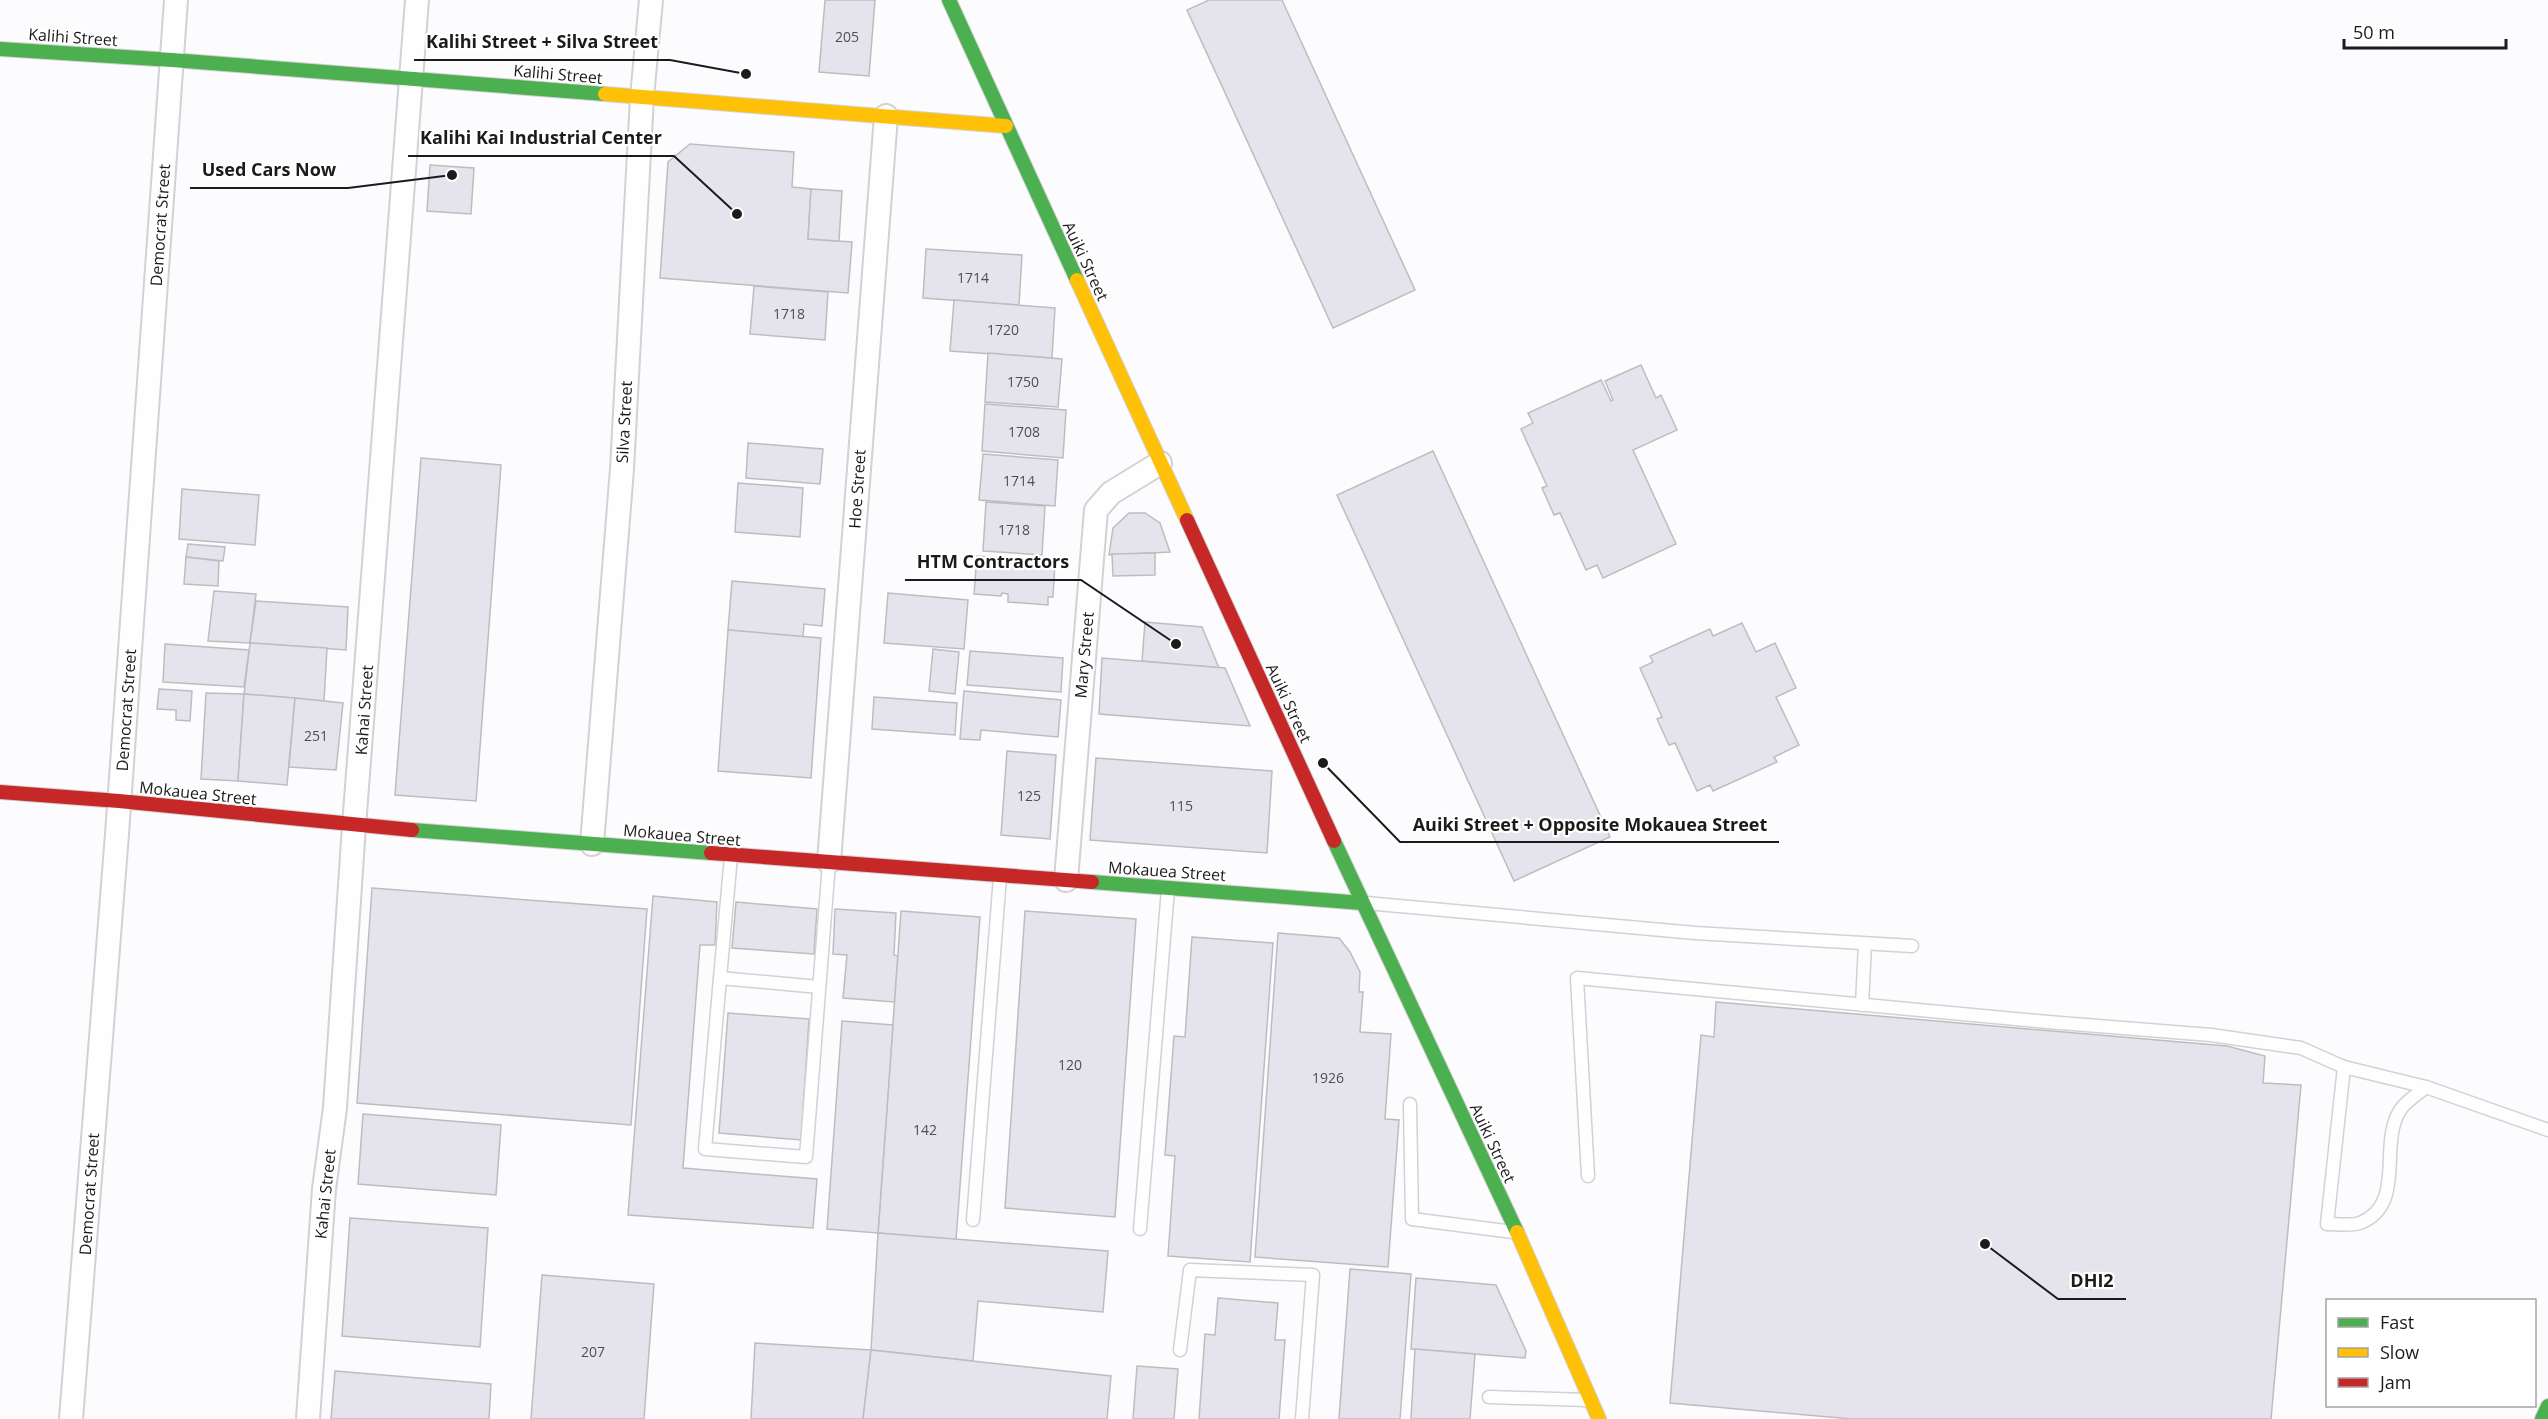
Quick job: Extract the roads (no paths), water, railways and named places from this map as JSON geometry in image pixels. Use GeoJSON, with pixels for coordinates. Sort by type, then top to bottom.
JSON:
{"type":"FeatureCollection","features":[{"type":"Feature","properties":{"kind":"street","name":"Democrat Street"},"geometry":{"type":"LineString","coordinates":[[71,1419],[119,801],[176,0]]}},
{"type":"Feature","properties":{"kind":"street","name":"Kahai Street"},"geometry":{"type":"LineString","coordinates":[[308,1419],[324,1189],[337,1073],[417,0]]}},
{"type":"Feature","properties":{"kind":"street","name":"Silva Street"},"geometry":{"type":"LineString","coordinates":[[592,844],[622,469],[642,97],[651,0]]}},
{"type":"Feature","properties":{"kind":"street","name":"Auiki Street"},"geometry":{"type":"LineString","coordinates":[[949,0],[1362,903],[1517,1233],[1599,1419]]}},
{"type":"Feature","properties":{"kind":"street","name":"Kalihi Street"},"geometry":{"type":"LineString","coordinates":[[0,49],[172,60],[1006,126]]}},
{"type":"Feature","properties":{"kind":"street","name":"Hoe Street"},"geometry":{"type":"LineString","coordinates":[[829,862],[886,116]]}},
{"type":"Feature","properties":{"kind":"street","name":"Mary Street"},"geometry":{"type":"LineString","coordinates":[[1066,880],[1096,510],[1111,493],[1160,463]]}},
{"type":"Feature","properties":{"kind":"street","name":"Mokauea Street"},"geometry":{"type":"LineString","coordinates":[[0,792],[119,801],[354,826],[1362,903]]}},
{"type":"Feature","properties":{"kind":"street"},"geometry":{"type":"LineString","coordinates":[[2542,1419],[2548,1406]]}},
{"type":"Feature","properties":{"kind":"lane"},"geometry":{"type":"LineString","coordinates":[[731,856],[705,1149],[806,1157],[829,862]]}},
{"type":"Feature","properties":{"kind":"lane"},"geometry":{"type":"LineString","coordinates":[[973,1220],[1000,875]]}},
{"type":"Feature","properties":{"kind":"lane"},"geometry":{"type":"LineString","coordinates":[[1140,1229],[1168,888]]}},
{"type":"Feature","properties":{"kind":"lane"},"geometry":{"type":"LineString","coordinates":[[1362,903],[1695,933],[1912,946]]}},
{"type":"Feature","properties":{"kind":"lane"},"geometry":{"type":"LineString","coordinates":[[1862,1005],[1865,944]]}},
{"type":"Feature","properties":{"kind":"lane"},"geometry":{"type":"LineString","coordinates":[[720,978],[819,987]]}},
{"type":"Feature","properties":{"kind":"lane"},"geometry":{"type":"LineString","coordinates":[[1588,1176],[1577,978],[2211,1035],[2301,1048],[2344,1066],[2426,1086],[2548,1130]]}},
{"type":"Feature","properties":{"kind":"lane"},"geometry":{"type":"LineString","coordinates":[[2344,1066],[2327,1224],[2358,1224],[2376,1214],[2387,1192],[2392,1129],[2399,1110],[2426,1086]]}},
{"type":"Feature","properties":{"kind":"lane"},"geometry":{"type":"LineString","coordinates":[[1410,1104],[1412,1220],[1517,1233]]}},
{"type":"Feature","properties":{"kind":"lane"},"geometry":{"type":"LineString","coordinates":[[1180,1350],[1190,1270],[1313,1275],[1302,1419]]}},
{"type":"Feature","properties":{"kind":"lane"},"geometry":{"type":"LineString","coordinates":[[1489,1397],[1591,1400]]}},
{"type":"Feature","properties":{"kind":"place","name":"Kalihi Street + Silva Street"},"geometry":{"type":"Point","coordinates":[746,74]}},
{"type":"Feature","properties":{"kind":"place","name":"Used Cars Now"},"geometry":{"type":"Point","coordinates":[452,175]}},
{"type":"Feature","properties":{"kind":"place","name":"Kalihi Kai Industrial Center"},"geometry":{"type":"Point","coordinates":[737,214]}},
{"type":"Feature","properties":{"kind":"place","name":"HTM Contractors"},"geometry":{"type":"Point","coordinates":[1176,644]}},
{"type":"Feature","properties":{"kind":"place","name":"Auiki Street + Opposite Mokauea Street"},"geometry":{"type":"Point","coordinates":[1323,763]}},
{"type":"Feature","properties":{"kind":"place","name":"DHI2"},"geometry":{"type":"Point","coordinates":[1985,1244]}}]}
